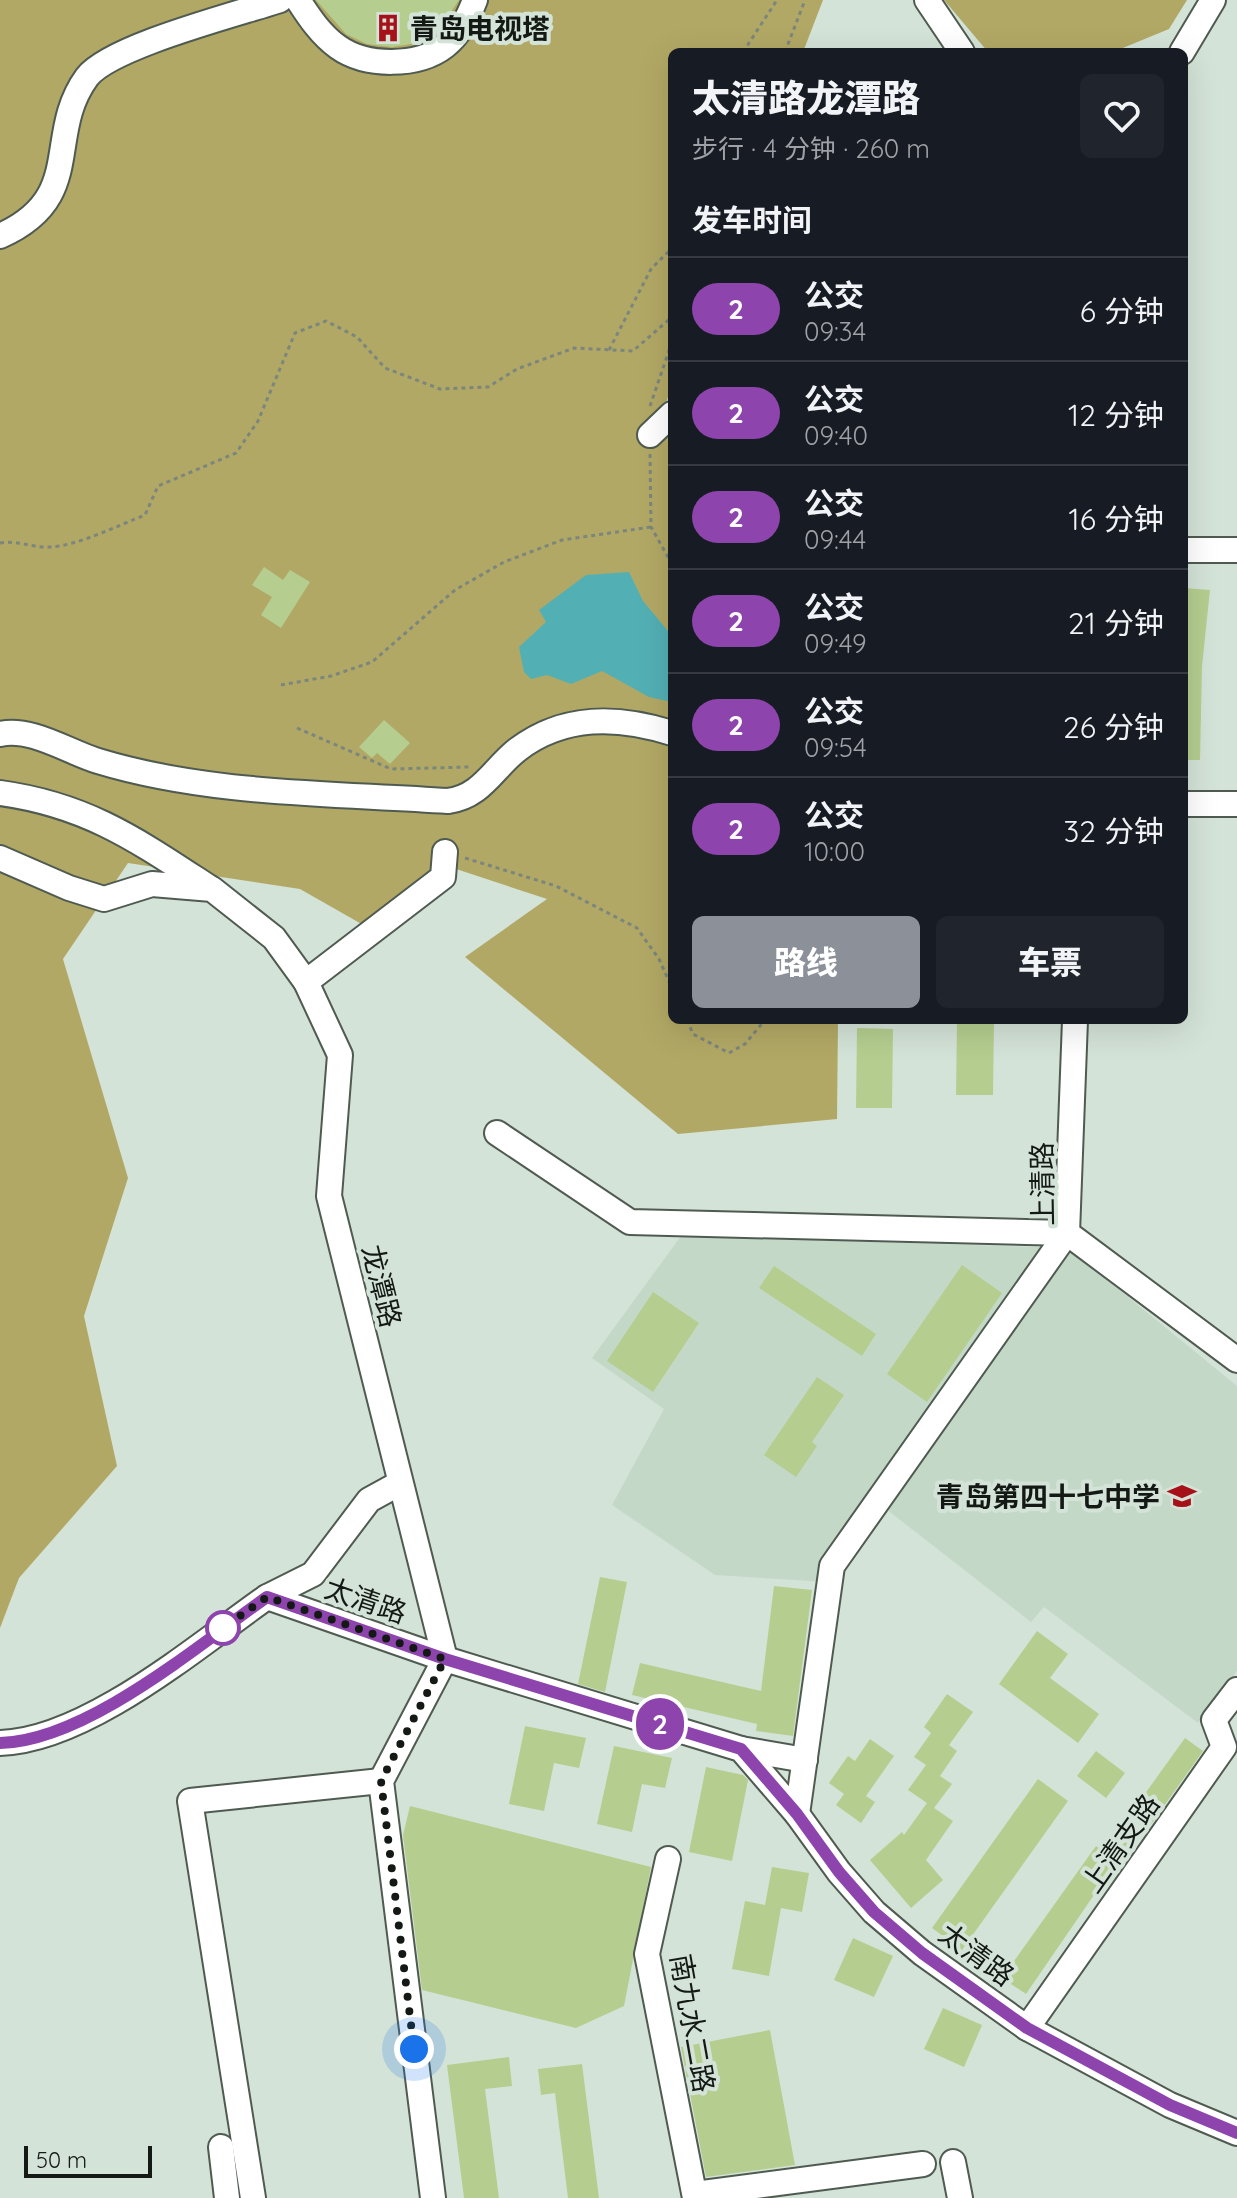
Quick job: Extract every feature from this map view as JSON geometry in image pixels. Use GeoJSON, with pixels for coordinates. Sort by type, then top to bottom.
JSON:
{"type":"FeatureCollection","features":[{"type":"Feature","properties":{"kind":"street"},"geometry":{"type":"LineString","coordinates":[[0,236],[22,226],[41,211],[58,178],[73,107],[88,76],[122,53],[280,0]]}},
{"type":"Feature","properties":{"kind":"street"},"geometry":{"type":"LineString","coordinates":[[298,0],[310,20],[339,49],[373,61],[404,62],[443,48],[466,23],[475,0]]}},
{"type":"Feature","properties":{"kind":"street"},"geometry":{"type":"LineString","coordinates":[[927,0],[959,48]]}},
{"type":"Feature","properties":{"kind":"street"},"geometry":{"type":"LineString","coordinates":[[1184,48],[1213,0]]}},
{"type":"Feature","properties":{"kind":"street"},"geometry":{"type":"LineString","coordinates":[[650,435],[668,418]]}},
{"type":"Feature","properties":{"kind":"street"},"geometry":{"type":"LineString","coordinates":[[1188,550],[1237,550]]}},
{"type":"Feature","properties":{"kind":"street"},"geometry":{"type":"LineString","coordinates":[[0,734],[24,733],[149,776],[215,785],[448,801],[462,800],[482,787],[517,750],[572,723],[607,719],[668,732]]}},
{"type":"Feature","properties":{"kind":"street","name":"龙潭路"},"geometry":{"type":"LineString","coordinates":[[0,793],[64,806],[99,818],[212,889],[274,938],[306,982],[340,1055],[329,1196],[445,1659]]}},
{"type":"Feature","properties":{"kind":"street"},"geometry":{"type":"LineString","coordinates":[[1188,804],[1237,804]]}},
{"type":"Feature","properties":{"kind":"street"},"geometry":{"type":"LineString","coordinates":[[306,982],[443,877],[445,852]]}},
{"type":"Feature","properties":{"kind":"street"},"geometry":{"type":"LineString","coordinates":[[0,858],[69,888],[104,899],[152,884],[212,889]]}},
{"type":"Feature","properties":{"kind":"street","name":"上清路"},"geometry":{"type":"LineString","coordinates":[[1075,1024],[1067,1233],[1237,1360]]}},
{"type":"Feature","properties":{"kind":"street"},"geometry":{"type":"LineString","coordinates":[[497,1133],[630,1222],[1067,1233]]}},
{"type":"Feature","properties":{"kind":"street"},"geometry":{"type":"LineString","coordinates":[[797,1814],[832,1566],[1067,1233]]}},
{"type":"Feature","properties":{"kind":"street"},"geometry":{"type":"LineString","coordinates":[[0,1743],[25,1742],[110,1706],[267,1597],[313,1574],[369,1500],[400,1483]]}},
{"type":"Feature","properties":{"kind":"street","name":"太清路"},"geometry":{"type":"LineString","coordinates":[[267,1597],[445,1659],[741,1749],[805,1760]]}},
{"type":"Feature","properties":{"kind":"street"},"geometry":{"type":"LineString","coordinates":[[433,2198],[381,1781],[445,1659]]}},
{"type":"Feature","properties":{"kind":"street","name":"上清支路"},"geometry":{"type":"LineString","coordinates":[[1027,2028],[1224,1747],[1214,1720],[1237,1690]]}},
{"type":"Feature","properties":{"kind":"street","name":"太清路"},"geometry":{"type":"LineString","coordinates":[[741,1749],[874,1912],[922,1953],[1027,2028],[1170,2105],[1237,2133]]}},
{"type":"Feature","properties":{"kind":"street"},"geometry":{"type":"LineString","coordinates":[[253,2198],[190,1801],[381,1781]]}},
{"type":"Feature","properties":{"kind":"street","name":"南九水二路"},"geometry":{"type":"LineString","coordinates":[[668,1859],[647,1954],[695,2196]]}},
{"type":"Feature","properties":{"kind":"street"},"geometry":{"type":"LineString","coordinates":[[221,2147],[227,2198]]}},
{"type":"Feature","properties":{"kind":"street"},"geometry":{"type":"LineString","coordinates":[[953,2162],[960,2198]]}},
{"type":"Feature","properties":{"kind":"street"},"geometry":{"type":"LineString","coordinates":[[695,2196],[923,2164]]}},
{"type":"Feature","properties":{"kind":"path"},"geometry":{"type":"LineString","coordinates":[[746,48],[777,0]]}},
{"type":"Feature","properties":{"kind":"path"},"geometry":{"type":"LineString","coordinates":[[787,48],[805,0]]}},
{"type":"Feature","properties":{"kind":"path"},"geometry":{"type":"LineString","coordinates":[[609,350],[651,269],[668,252]]}},
{"type":"Feature","properties":{"kind":"path"},"geometry":{"type":"LineString","coordinates":[[0,543],[11,541],[51,547],[145,515],[158,486],[236,453],[258,421],[295,333],[326,321],[357,337],[385,368],[440,389],[488,387],[517,369],[574,348],[633,351],[668,320]]}},
{"type":"Feature","properties":{"kind":"path"},"geometry":{"type":"LineString","coordinates":[[281,685],[331,676],[372,662],[455,590],[504,562],[562,540],[651,527],[668,557]]}},
{"type":"Feature","properties":{"kind":"path"},"geometry":{"type":"LineString","coordinates":[[297,728],[391,769],[501,766]]}},
{"type":"Feature","properties":{"kind":"path"},"geometry":{"type":"LineString","coordinates":[[445,852],[556,886],[637,928],[659,959],[668,979]]}},
{"type":"Feature","properties":{"kind":"path"},"geometry":{"type":"LineString","coordinates":[[689,1024],[693,1034],[729,1053],[745,1044],[762,1024]]}},
{"type":"Feature","properties":{"kind":"shaded area"},"geometry":{"type":"Polygon","coordinates":[[[0,0],[823,0],[805,48],[668,48],[668,397],[665,405],[668,419],[668,1024],[838,1024],[837,1119],[678,1134],[465,957],[547,899],[444,865],[365,926],[300,889],[128,863],[63,959],[128,1178],[84,1316],[117,1466],[19,1578],[0,1628],[0,0]]]}},
{"type":"Feature","properties":{"kind":"shaded area"},"geometry":{"type":"Polygon","coordinates":[[[944,0],[1187,0],[1169,29],[1123,48],[985,48],[944,0]]]}},
{"type":"Feature","properties":{"kind":"shaded area"},"geometry":{"type":"Polygon","coordinates":[[[681,1236],[1068,1248],[1237,1386],[1237,1671],[1198,1723],[1044,1607],[1031,1622],[881,1505],[828,1582],[715,1575],[612,1505],[664,1409],[592,1358],[681,1236]]]}},
{"type":"Feature","properties":{"kind":"water"},"geometry":{"type":"Polygon","coordinates":[[[629,572],[643,601],[668,631],[668,701],[649,697],[602,671],[571,684],[547,675],[531,679],[524,672],[519,647],[546,622],[539,610],[586,575],[629,572]]]}},
{"type":"Feature","properties":{"kind":"building","name":"青岛电视塔"},"geometry":{"type":"Polygon","coordinates":[[[316,0],[459,0],[436,34],[417,43],[392,47],[367,44],[346,34],[316,0]]]}},
{"type":"Feature","properties":{"kind":"building"},"geometry":{"type":"Polygon","coordinates":[[[264,567],[283,580],[290,570],[310,582],[281,628],[261,615],[272,597],[252,585],[264,567]]]}},
{"type":"Feature","properties":{"kind":"building"},"geometry":{"type":"Polygon","coordinates":[[[1188,588],[1210,590],[1202,666],[1200,760],[1188,760],[1188,588]]]}},
{"type":"Feature","properties":{"kind":"building"},"geometry":{"type":"Polygon","coordinates":[[[384,720],[410,743],[390,764],[377,753],[372,758],[359,747],[384,720]]]}},
{"type":"Feature","properties":{"kind":"building"},"geometry":{"type":"Polygon","coordinates":[[[957,1024],[994,1024],[993,1095],[956,1095],[957,1024]]]}},
{"type":"Feature","properties":{"kind":"building"},"geometry":{"type":"Polygon","coordinates":[[[857,1028],[893,1029],[892,1108],[856,1108],[857,1028]]]}},
{"type":"Feature","properties":{"kind":"building"},"geometry":{"type":"Polygon","coordinates":[[[962,1265],[1002,1293],[927,1402],[887,1374],[962,1265]]]}},
{"type":"Feature","properties":{"kind":"building"},"geometry":{"type":"Polygon","coordinates":[[[774,1266],[876,1334],[862,1356],[759,1288],[774,1266]]]}},
{"type":"Feature","properties":{"kind":"building"},"geometry":{"type":"Polygon","coordinates":[[[653,1292],[699,1323],[653,1392],[607,1361],[653,1292]]]}},
{"type":"Feature","properties":{"kind":"building"},"geometry":{"type":"Polygon","coordinates":[[[817,1377],[844,1395],[812,1442],[817,1446],[796,1477],[764,1455],[817,1377]]]}},
{"type":"Feature","properties":{"kind":"building"},"geometry":{"type":"Polygon","coordinates":[[[600,1577],[627,1582],[605,1692],[578,1684],[600,1577]]]}},
{"type":"Feature","properties":{"kind":"building"},"geometry":{"type":"Polygon","coordinates":[[[774,1586],[812,1590],[793,1736],[756,1731],[757,1724],[632,1695],[640,1663],[761,1691],[774,1586]]]}},
{"type":"Feature","properties":{"kind":"building"},"geometry":{"type":"Polygon","coordinates":[[[1037,1631],[1068,1654],[1050,1678],[1099,1714],[1078,1743],[999,1684],[1037,1631]]]}},
{"type":"Feature","properties":{"kind":"building"},"geometry":{"type":"Polygon","coordinates":[[[947,1694],[973,1712],[949,1745],[957,1751],[940,1776],[952,1784],[934,1808],[953,1821],[926,1860],[943,1880],[911,1908],[870,1860],[902,1832],[904,1835],[927,1803],[908,1790],[926,1765],[914,1757],[931,1733],[924,1727],[947,1694]]]}},
{"type":"Feature","properties":{"kind":"building"},"geometry":{"type":"Polygon","coordinates":[[[525,1726],[586,1738],[579,1768],[554,1763],[544,1811],[509,1804],[525,1726]]]}},
{"type":"Feature","properties":{"kind":"building"},"geometry":{"type":"Polygon","coordinates":[[[1185,1738],[1203,1751],[1147,1830],[1129,1816],[1185,1738]]]}},
{"type":"Feature","properties":{"kind":"building"},"geometry":{"type":"Polygon","coordinates":[[[870,1739],[894,1756],[866,1796],[875,1802],[861,1823],[836,1805],[844,1794],[829,1783],[848,1756],[855,1761],[870,1739]]]}},
{"type":"Feature","properties":{"kind":"building"},"geometry":{"type":"Polygon","coordinates":[[[614,1746],[672,1758],[665,1788],[642,1784],[632,1832],[597,1824],[614,1746]]]}},
{"type":"Feature","properties":{"kind":"building"},"geometry":{"type":"Polygon","coordinates":[[[1096,1751],[1125,1773],[1106,1798],[1077,1776],[1096,1751]]]}},
{"type":"Feature","properties":{"kind":"building"},"geometry":{"type":"Polygon","coordinates":[[[706,1767],[743,1775],[748,1780],[732,1861],[689,1852],[706,1767]]]}},
{"type":"Feature","properties":{"kind":"building"},"geometry":{"type":"Polygon","coordinates":[[[1038,1779],[1068,1801],[962,1950],[932,1928],[1038,1779]]]}},
{"type":"Feature","properties":{"kind":"building"},"geometry":{"type":"Polygon","coordinates":[[[410,1806],[651,1867],[624,2006],[576,2028],[422,1990],[403,1835],[410,1806]]]}},
{"type":"Feature","properties":{"kind":"building"},"geometry":{"type":"Polygon","coordinates":[[[1116,1835],[1129,1844],[1026,1994],[1002,1978],[1096,1846],[1104,1852],[1116,1835]]]}},
{"type":"Feature","properties":{"kind":"building"},"geometry":{"type":"Polygon","coordinates":[[[772,1867],[809,1873],[802,1912],[781,1908],[769,1976],[732,1969],[745,1901],[765,1905],[772,1867]]]}},
{"type":"Feature","properties":{"kind":"building"},"geometry":{"type":"Polygon","coordinates":[[[853,1938],[893,1956],[874,1997],[834,1980],[853,1938]]]}},
{"type":"Feature","properties":{"kind":"building"},"geometry":{"type":"Polygon","coordinates":[[[943,2008],[982,2025],[964,2067],[924,2049],[943,2008]]]}},
{"type":"Feature","properties":{"kind":"building"},"geometry":{"type":"Polygon","coordinates":[[[770,2030],[795,2165],[706,2177],[681,2047],[770,2030]]]}},
{"type":"Feature","properties":{"kind":"building"},"geometry":{"type":"Polygon","coordinates":[[[509,2057],[512,2086],[485,2089],[499,2198],[464,2198],[447,2065],[509,2057]]]}},
{"type":"Feature","properties":{"kind":"building"},"geometry":{"type":"Polygon","coordinates":[[[582,2064],[599,2198],[568,2198],[555,2093],[541,2095],[538,2069],[582,2064]]]}},
{"type":"Feature","properties":{"kind":"bus line","name":"2"},"geometry":{"type":"LineString","coordinates":[[0,1743],[25,1742],[110,1706],[267,1597],[445,1659],[741,1749],[874,1912],[922,1953],[1027,2028],[1170,2105],[1237,2133]]}},
{"type":"Feature","properties":{"kind":"place","name":"青岛电视塔"},"geometry":{"type":"Point","coordinates":[388,28]}},
{"type":"Feature","properties":{"kind":"place","name":"青岛第四十七中学"},"geometry":{"type":"Point","coordinates":[1182,1496]}},
{"type":"Feature","properties":{"kind":"route"},"geometry":{"type":"LineString","coordinates":[[223,1628],[214,1634],[267,1597],[445,1659],[381,1781],[414,2049]]}}]}
